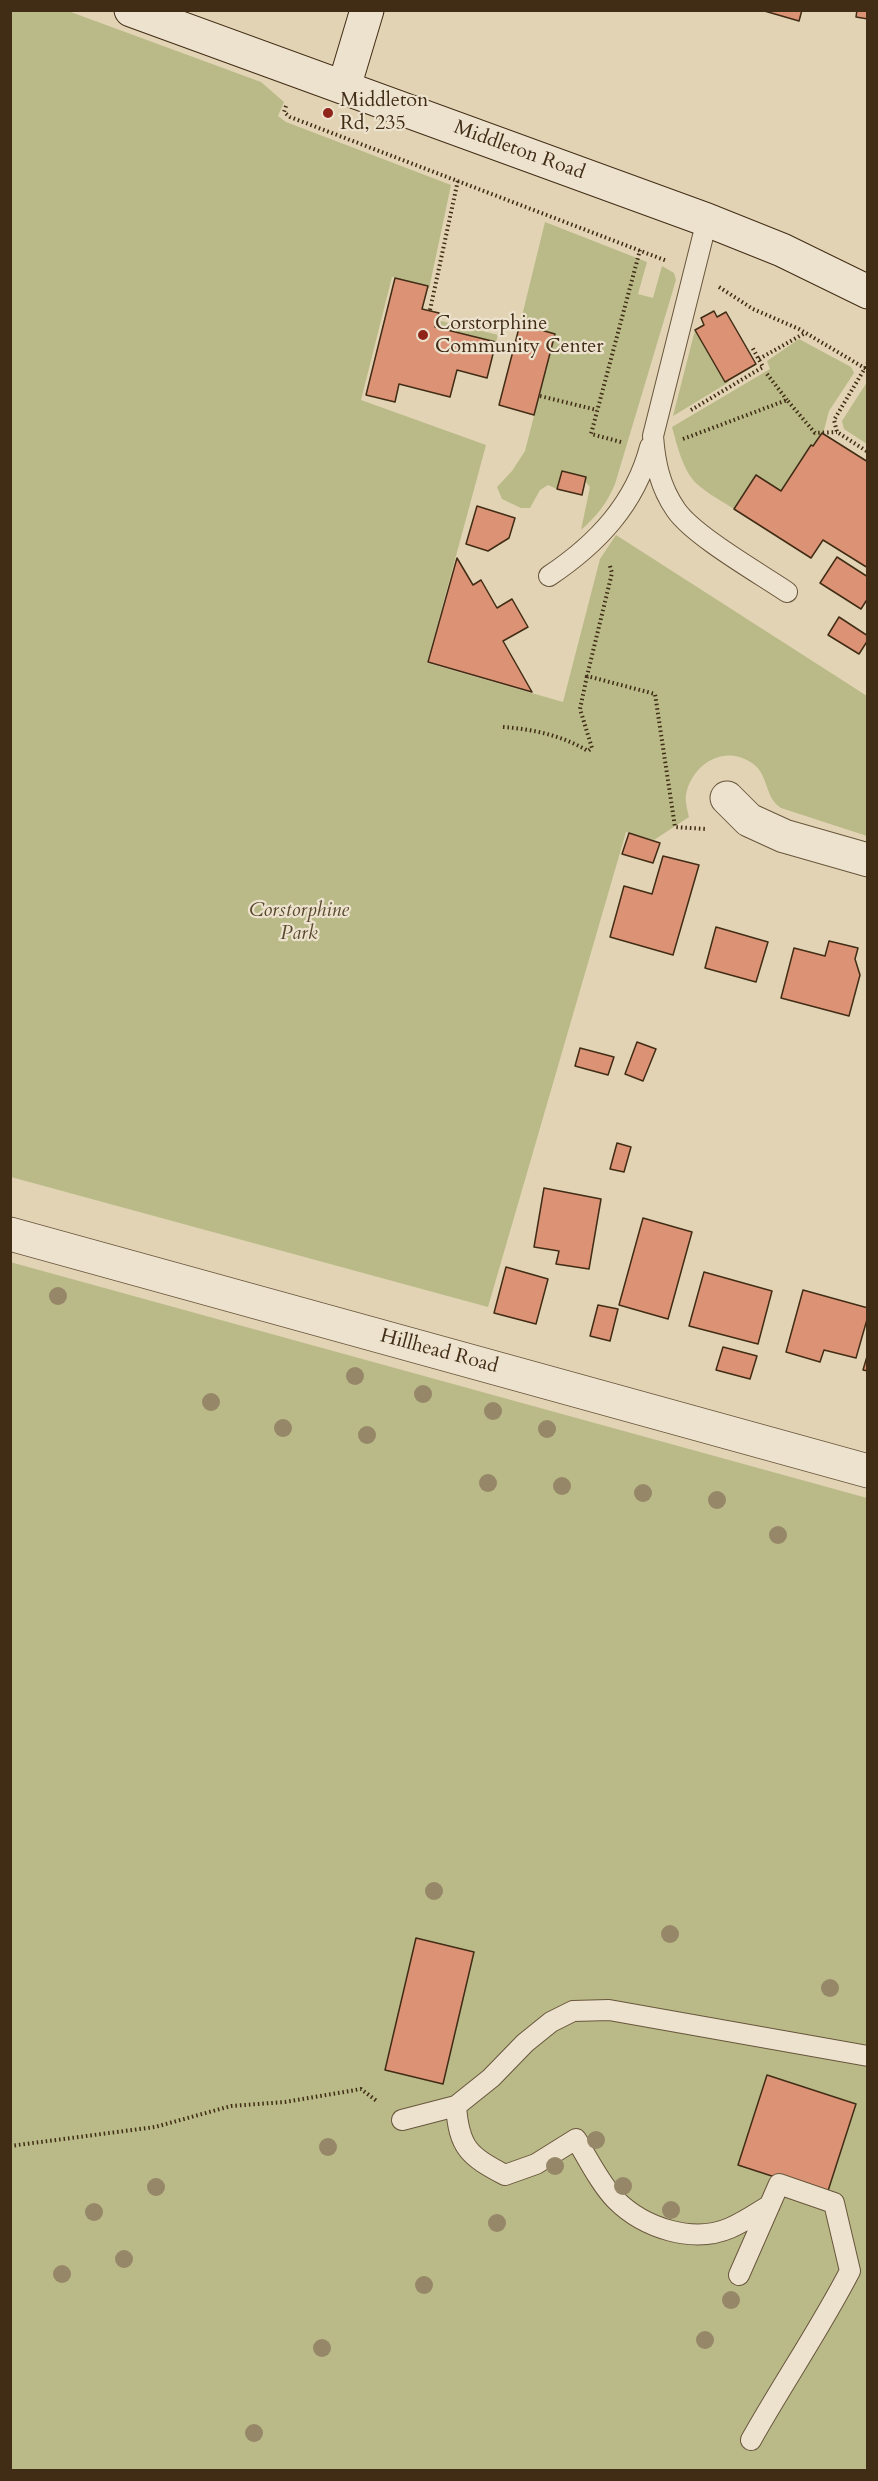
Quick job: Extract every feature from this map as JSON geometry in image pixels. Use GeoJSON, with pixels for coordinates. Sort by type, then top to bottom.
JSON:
{"type":"FeatureCollection","features":[{"type":"Feature","properties":{"kind":"street","name":"Middleton Road"},"geometry":{"type":"LineString","coordinates":[[131,10],[707,220],[782,250],[867,292]]}},
{"type":"Feature","properties":{"kind":"street"},"geometry":{"type":"LineString","coordinates":[[344,87],[367,10]]}},
{"type":"Feature","properties":{"kind":"street"},"geometry":{"type":"LineString","coordinates":[[727,798],[749,820],[784,836],[867,860]]}},
{"type":"Feature","properties":{"kind":"street","name":"Hillhead Road"},"geometry":{"type":"LineString","coordinates":[[10,1234],[867,1471]]}},
{"type":"Feature","properties":{"kind":"lane"},"geometry":{"type":"LineString","coordinates":[[549,576],[579,555],[600,533],[630,499],[643,473],[707,220]]}},
{"type":"Feature","properties":{"kind":"lane"},"geometry":{"type":"LineString","coordinates":[[652,442],[654,461],[662,485],[676,512],[702,534],[787,592]]}},
{"type":"Feature","properties":{"kind":"lane"},"geometry":{"type":"LineString","coordinates":[[402,2120],[456,2106],[491,2078],[525,2043],[551,2022],[573,2011],[609,2010],[867,2055]]}},
{"type":"Feature","properties":{"kind":"lane"},"geometry":{"type":"LineString","coordinates":[[456,2106],[458,2131],[468,2150],[482,2163],[505,2175],[536,2164],[576,2139],[616,2200],[643,2219],[669,2231],[703,2236],[730,2228],[770,2205]]}},
{"type":"Feature","properties":{"kind":"lane"},"geometry":{"type":"LineString","coordinates":[[739,2275],[779,2184],[834,2203],[850,2271],[751,2440]]}},
{"type":"Feature","properties":{"kind":"path"},"geometry":{"type":"LineString","coordinates":[[297,71],[284,112],[290,117],[694,271],[753,309],[805,333],[866,369]]}},
{"type":"Feature","properties":{"kind":"path"},"geometry":{"type":"LineString","coordinates":[[430,310],[458,180]]}},
{"type":"Feature","properties":{"kind":"path"},"geometry":{"type":"LineString","coordinates":[[640,250],[591,434],[652,442],[787,400]]}},
{"type":"Feature","properties":{"kind":"path"},"geometry":{"type":"LineString","coordinates":[[759,359],[805,333]]}},
{"type":"Feature","properties":{"kind":"path"},"geometry":{"type":"LineString","coordinates":[[652,442],[763,367],[752,347]]}},
{"type":"Feature","properties":{"kind":"path"},"geometry":{"type":"LineString","coordinates":[[837,432],[834,420],[866,369],[867,363]]}},
{"type":"Feature","properties":{"kind":"path"},"geometry":{"type":"LineString","coordinates":[[767,374],[815,433],[837,432],[867,452]]}},
{"type":"Feature","properties":{"kind":"path"},"geometry":{"type":"LineString","coordinates":[[540,396],[597,410]]}},
{"type":"Feature","properties":{"kind":"path"},"geometry":{"type":"LineString","coordinates":[[503,727],[519,728],[562,738],[588,751],[592,748],[580,709],[612,573],[600,533]]}},
{"type":"Feature","properties":{"kind":"path"},"geometry":{"type":"LineString","coordinates":[[587,676],[655,694],[675,827],[707,830]]}},
{"type":"Feature","properties":{"kind":"path"},"geometry":{"type":"LineString","coordinates":[[10,2146],[155,2127],[231,2106],[285,2102],[361,2089],[402,2120]]}},
{"type":"Feature","properties":{"kind":"green space","name":"Corstorphine Park"},"geometry":{"type":"Polygon","coordinates":[[[10,11],[68,11],[261,82],[284,102],[278,116],[286,122],[451,185],[429,289],[427,286],[392,277],[361,400],[486,445],[427,663],[563,702],[600,559],[616,535],[867,696],[867,836],[781,808],[772,798],[757,768],[742,758],[732,756],[713,759],[697,771],[686,793],[689,817],[654,840],[626,832],[488,1307],[11,1177],[10,11]]]}},
{"type":"Feature","properties":{"kind":"green space"},"geometry":{"type":"Polygon","coordinates":[[[545,222],[647,262],[638,294],[653,298],[662,266],[674,273],[676,280],[615,484],[601,509],[581,530],[590,487],[585,481],[586,477],[562,471],[557,489],[548,485],[540,490],[530,508],[521,508],[502,499],[497,487],[512,471],[525,451],[555,334],[520,324],[545,222]]]}},
{"type":"Feature","properties":{"kind":"green space"},"geometry":{"type":"Polygon","coordinates":[[[437,320],[498,335],[496,342],[435,327],[437,320]]]}},
{"type":"Feature","properties":{"kind":"green space"},"geometry":{"type":"Polygon","coordinates":[[[695,330],[725,382],[728,380],[729,382],[673,416],[695,330]]]}},
{"type":"Feature","properties":{"kind":"green space"},"geometry":{"type":"Polygon","coordinates":[[[799,339],[851,367],[854,373],[829,411],[823,434],[813,446],[811,445],[781,491],[734,509],[692,479],[681,457],[672,427],[770,369],[767,361],[799,339]]]}},
{"type":"Feature","properties":{"kind":"green space"},"geometry":{"type":"Polygon","coordinates":[[[867,382],[867,444],[844,429],[842,421],[867,382]]]}},
{"type":"Feature","properties":{"kind":"green space"},"geometry":{"type":"Polygon","coordinates":[[[10,1262],[867,1498],[867,2470],[11,2470],[10,1262]]]}},
{"type":"Feature","properties":{"kind":"building"},"geometry":{"type":"Polygon","coordinates":[[[761,10],[802,10],[799,21],[761,10]]]}},
{"type":"Feature","properties":{"kind":"building"},"geometry":{"type":"Polygon","coordinates":[[[857,10],[868,10],[868,19],[856,17],[857,10]]]}},
{"type":"Feature","properties":{"kind":"building","name":"Corstorphine Community Center"},"geometry":{"type":"Polygon","coordinates":[[[395,278],[428,286],[422,309],[439,313],[435,327],[496,342],[487,378],[457,370],[450,397],[399,384],[395,402],[366,395],[395,278]]]}},
{"type":"Feature","properties":{"kind":"building"},"geometry":{"type":"Polygon","coordinates":[[[714,311],[717,317],[726,312],[756,364],[725,382],[695,330],[704,325],[701,318],[714,311]]]}},
{"type":"Feature","properties":{"kind":"building"},"geometry":{"type":"Polygon","coordinates":[[[520,324],[555,334],[534,415],[499,405],[520,324]]]}},
{"type":"Feature","properties":{"kind":"building"},"geometry":{"type":"Polygon","coordinates":[[[822,433],[868,462],[868,568],[823,540],[811,558],[734,509],[756,475],[781,491],[811,445],[813,446],[822,433]]]}},
{"type":"Feature","properties":{"kind":"building"},"geometry":{"type":"Polygon","coordinates":[[[562,471],[586,477],[582,495],[557,489],[562,471]]]}},
{"type":"Feature","properties":{"kind":"building"},"geometry":{"type":"Polygon","coordinates":[[[477,506],[515,518],[509,538],[488,551],[466,544],[477,506]]]}},
{"type":"Feature","properties":{"kind":"building"},"geometry":{"type":"Polygon","coordinates":[[[837,557],[868,577],[868,598],[861,609],[820,583],[837,557]]]}},
{"type":"Feature","properties":{"kind":"building"},"geometry":{"type":"Polygon","coordinates":[[[457,558],[473,585],[481,580],[497,608],[512,599],[528,627],[503,641],[532,692],[428,662],[457,558]]]}},
{"type":"Feature","properties":{"kind":"building"},"geometry":{"type":"Polygon","coordinates":[[[839,617],[868,636],[859,654],[828,635],[839,617]]]}},
{"type":"Feature","properties":{"kind":"building"},"geometry":{"type":"Polygon","coordinates":[[[629,833],[660,843],[653,863],[622,854],[629,833]]]}},
{"type":"Feature","properties":{"kind":"building"},"geometry":{"type":"Polygon","coordinates":[[[663,856],[699,865],[673,955],[610,937],[624,886],[652,894],[663,856]]]}},
{"type":"Feature","properties":{"kind":"building"},"geometry":{"type":"Polygon","coordinates":[[[716,927],[768,942],[756,982],[705,968],[716,927]]]}},
{"type":"Feature","properties":{"kind":"building"},"geometry":{"type":"Polygon","coordinates":[[[829,941],[858,948],[855,959],[860,975],[849,1016],[781,998],[794,948],[825,956],[829,941]]]}},
{"type":"Feature","properties":{"kind":"building"},"geometry":{"type":"Polygon","coordinates":[[[637,1042],[656,1049],[643,1081],[625,1074],[637,1042]]]}},
{"type":"Feature","properties":{"kind":"building"},"geometry":{"type":"Polygon","coordinates":[[[580,1048],[614,1057],[608,1075],[575,1066],[580,1048]]]}},
{"type":"Feature","properties":{"kind":"building"},"geometry":{"type":"Polygon","coordinates":[[[617,1143],[631,1147],[624,1172],[610,1169],[617,1143]]]}},
{"type":"Feature","properties":{"kind":"building"},"geometry":{"type":"Polygon","coordinates":[[[544,1188],[601,1199],[589,1269],[556,1264],[559,1251],[534,1247],[544,1188]]]}},
{"type":"Feature","properties":{"kind":"building"},"geometry":{"type":"Polygon","coordinates":[[[643,1218],[692,1232],[668,1319],[619,1305],[643,1218]]]}},
{"type":"Feature","properties":{"kind":"building"},"geometry":{"type":"Polygon","coordinates":[[[506,1267],[548,1279],[536,1324],[494,1313],[506,1267]]]}},
{"type":"Feature","properties":{"kind":"building"},"geometry":{"type":"Polygon","coordinates":[[[704,1272],[772,1291],[758,1344],[689,1326],[704,1272]]]}},
{"type":"Feature","properties":{"kind":"building"},"geometry":{"type":"Polygon","coordinates":[[[803,1290],[868,1308],[868,1316],[856,1358],[824,1350],[820,1362],[786,1352],[803,1290]]]}},
{"type":"Feature","properties":{"kind":"building"},"geometry":{"type":"Polygon","coordinates":[[[598,1305],[618,1309],[610,1341],[590,1336],[598,1305]]]}},
{"type":"Feature","properties":{"kind":"building"},"geometry":{"type":"Polygon","coordinates":[[[723,1347],[757,1356],[750,1379],[716,1370],[723,1347]]]}},
{"type":"Feature","properties":{"kind":"building"},"geometry":{"type":"Polygon","coordinates":[[[868,1353],[868,1371],[863,1370],[868,1353]]]}},
{"type":"Feature","properties":{"kind":"building"},"geometry":{"type":"Polygon","coordinates":[[[416,1938],[474,1952],[443,2084],[385,2070],[416,1938]]]}},
{"type":"Feature","properties":{"kind":"building"},"geometry":{"type":"Polygon","coordinates":[[[767,2075],[856,2104],[827,2194],[738,2165],[767,2075]]]}},
{"type":"Feature","properties":{"kind":"place","name":"Middleton Rd, 235"},"geometry":{"type":"Point","coordinates":[328,113]}},
{"type":"Feature","properties":{"kind":"place","name":"Corstorphine Community Center"},"geometry":{"type":"Point","coordinates":[423,335]}}]}
